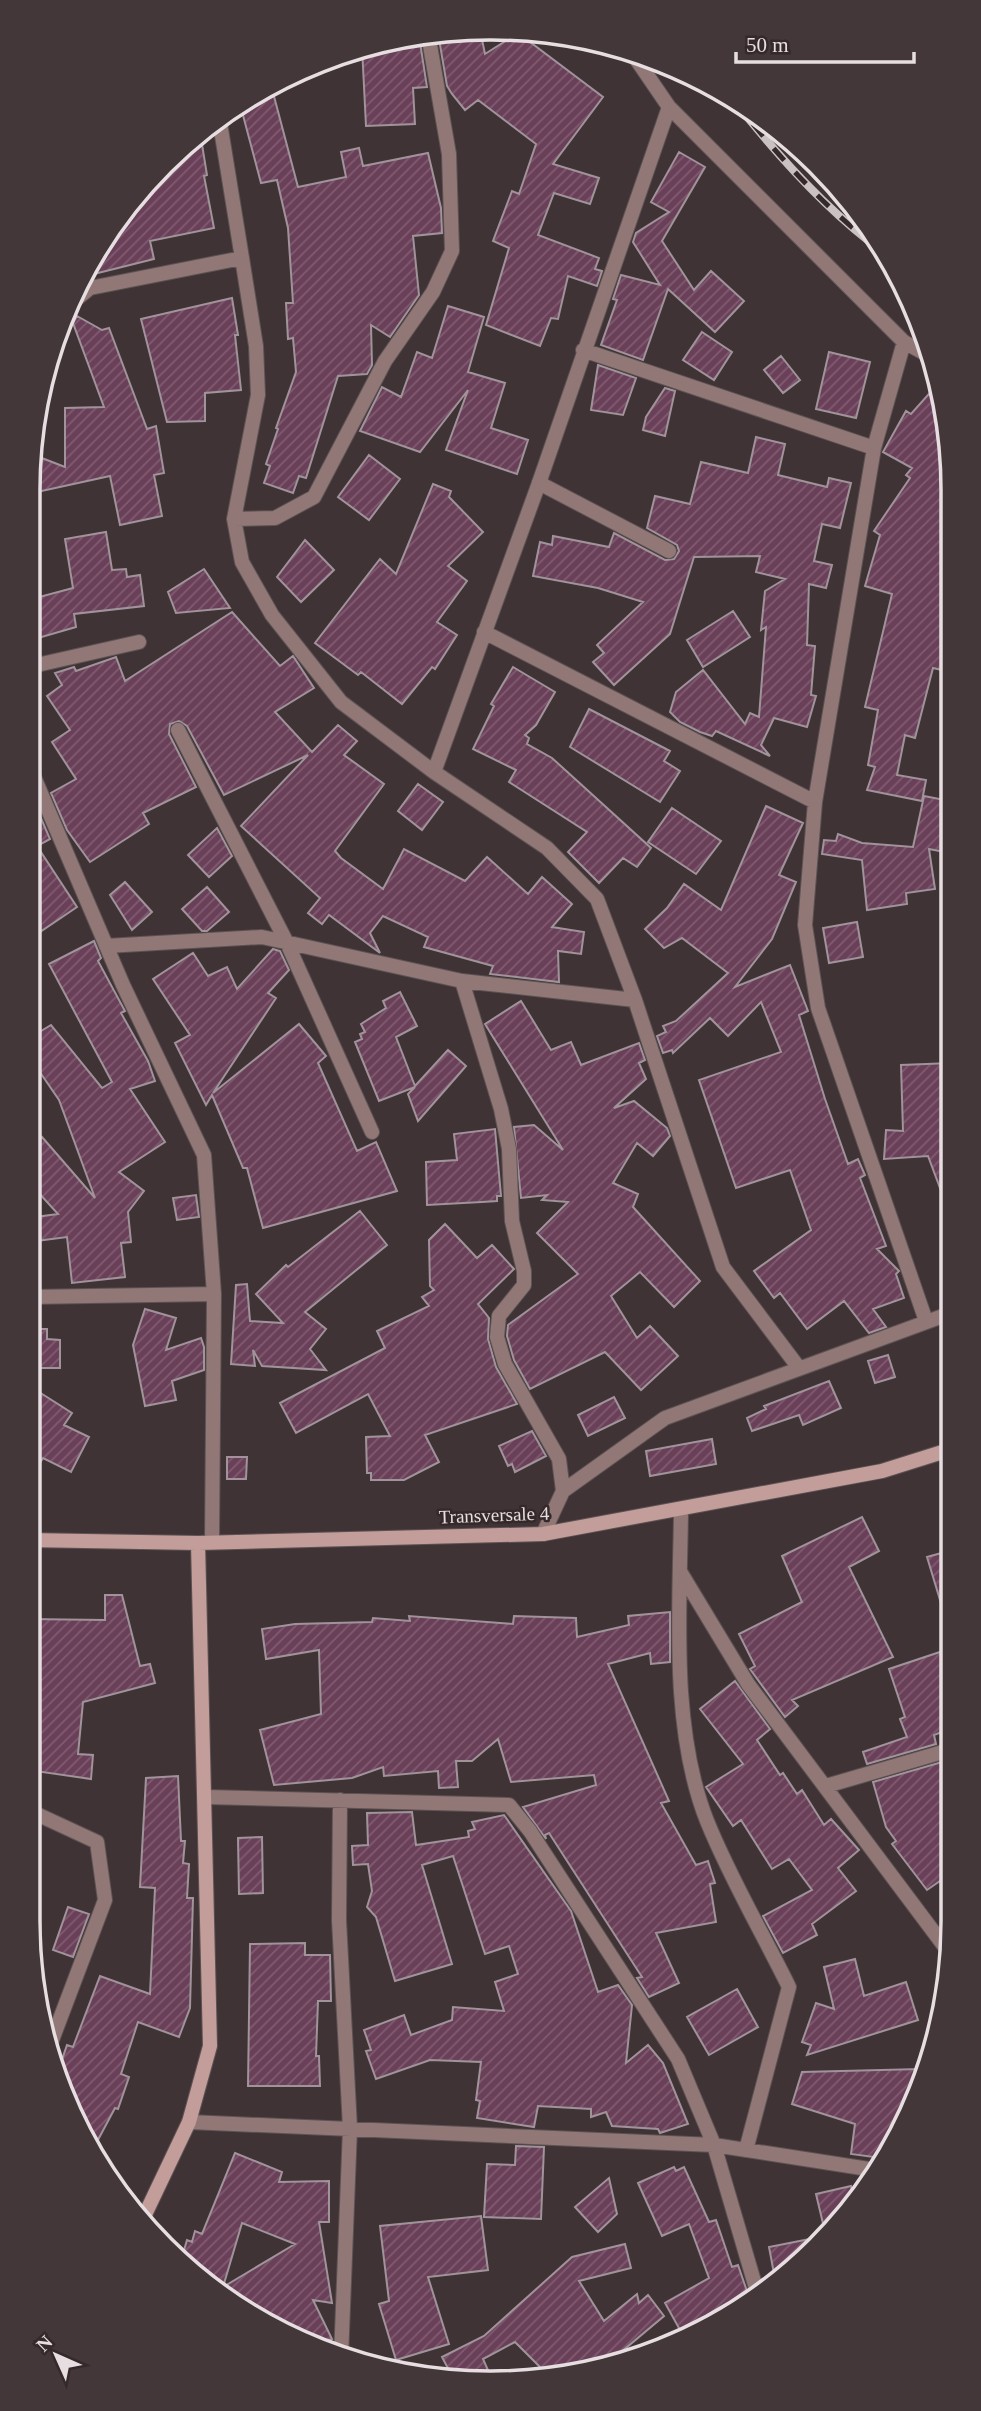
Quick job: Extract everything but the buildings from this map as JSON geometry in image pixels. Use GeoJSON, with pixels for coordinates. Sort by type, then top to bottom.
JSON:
{"type":"FeatureCollection","features":[{"type":"Feature","properties":{"kind":"main road","name":"Transversale 4"},"geometry":{"type":"LineString","coordinates":[[40,1540],[205,1543],[543,1534],[681,1511],[883,1471],[941,1452]]}},
{"type":"Feature","properties":{"kind":"main road"},"geometry":{"type":"LineString","coordinates":[[147,2211],[189,2122],[211,2046],[205,1543]]}},
{"type":"Feature","properties":{"kind":"street"},"geometry":{"type":"LineString","coordinates":[[234,519],[275,518],[314,497],[385,361],[433,292],[452,251],[449,155],[430,44]]}},
{"type":"Feature","properties":{"kind":"street"},"geometry":{"type":"LineString","coordinates":[[642,67],[669,107],[904,342],[918,350]]}},
{"type":"Feature","properties":{"kind":"street"},"geometry":{"type":"LineString","coordinates":[[434,772],[540,483],[583,350],[669,107]]}},
{"type":"Feature","properties":{"kind":"street"},"geometry":{"type":"LineString","coordinates":[[221,129],[256,345],[258,395],[234,519],[242,562],[272,615],[341,702],[434,772],[547,848],[597,899],[635,1000],[723,1267],[799,1368]]}},
{"type":"Feature","properties":{"kind":"street"},"geometry":{"type":"LineString","coordinates":[[88,290],[242,258]]}},
{"type":"Feature","properties":{"kind":"street"},"geometry":{"type":"LineString","coordinates":[[904,342],[874,448],[816,802],[805,925],[818,1008],[926,1321]]}},
{"type":"Feature","properties":{"kind":"street"},"geometry":{"type":"LineString","coordinates":[[583,350],[874,448]]}},
{"type":"Feature","properties":{"kind":"street"},"geometry":{"type":"LineString","coordinates":[[540,483],[669,551]]}},
{"type":"Feature","properties":{"kind":"street"},"geometry":{"type":"LineString","coordinates":[[485,632],[816,802]]}},
{"type":"Feature","properties":{"kind":"street"},"geometry":{"type":"LineString","coordinates":[[40,664],[139,642]]}},
{"type":"Feature","properties":{"kind":"street"},"geometry":{"type":"LineString","coordinates":[[178,730],[287,943],[372,1132]]}},
{"type":"Feature","properties":{"kind":"street"},"geometry":{"type":"LineString","coordinates":[[40,791],[106,946],[204,1155],[214,1294],[205,1543]]}},
{"type":"Feature","properties":{"kind":"street"},"geometry":{"type":"LineString","coordinates":[[106,946],[262,937],[462,981],[635,1000]]}},
{"type":"Feature","properties":{"kind":"street"},"geometry":{"type":"LineString","coordinates":[[462,981],[501,1109],[509,1149],[512,1221],[524,1272],[524,1285],[499,1316],[497,1337],[505,1364],[559,1459],[564,1491]]}},
{"type":"Feature","properties":{"kind":"street"},"geometry":{"type":"LineString","coordinates":[[40,1297],[214,1294]]}},
{"type":"Feature","properties":{"kind":"street"},"geometry":{"type":"LineString","coordinates":[[543,1534],[564,1491],[665,1418],[941,1316]]}},
{"type":"Feature","properties":{"kind":"street"},"geometry":{"type":"LineString","coordinates":[[681,1511],[679,1667],[688,1746],[706,1819],[789,1987],[746,2150]]}},
{"type":"Feature","properties":{"kind":"street"},"geometry":{"type":"LineString","coordinates":[[680,1571],[748,1684],[940,1941]]}},
{"type":"Feature","properties":{"kind":"street"},"geometry":{"type":"LineString","coordinates":[[826,1786],[941,1752]]}},
{"type":"Feature","properties":{"kind":"street"},"geometry":{"type":"LineString","coordinates":[[206,1797],[509,1805],[530,1831],[678,2059],[714,2145],[755,2285]]}},
{"type":"Feature","properties":{"kind":"street"},"geometry":{"type":"LineString","coordinates":[[340,1800],[339,1920],[349,2128],[341,2345]]}},
{"type":"Feature","properties":{"kind":"street"},"geometry":{"type":"LineString","coordinates":[[40,1816],[97,1842],[105,1900],[55,2032]]}},
{"type":"Feature","properties":{"kind":"street"},"geometry":{"type":"LineString","coordinates":[[189,2122],[714,2145],[866,2169]]}},
{"type":"Feature","properties":{"kind":"railway"},"geometry":{"type":"LineString","coordinates":[[756,126],[803,180],[862,236]]}}]}
